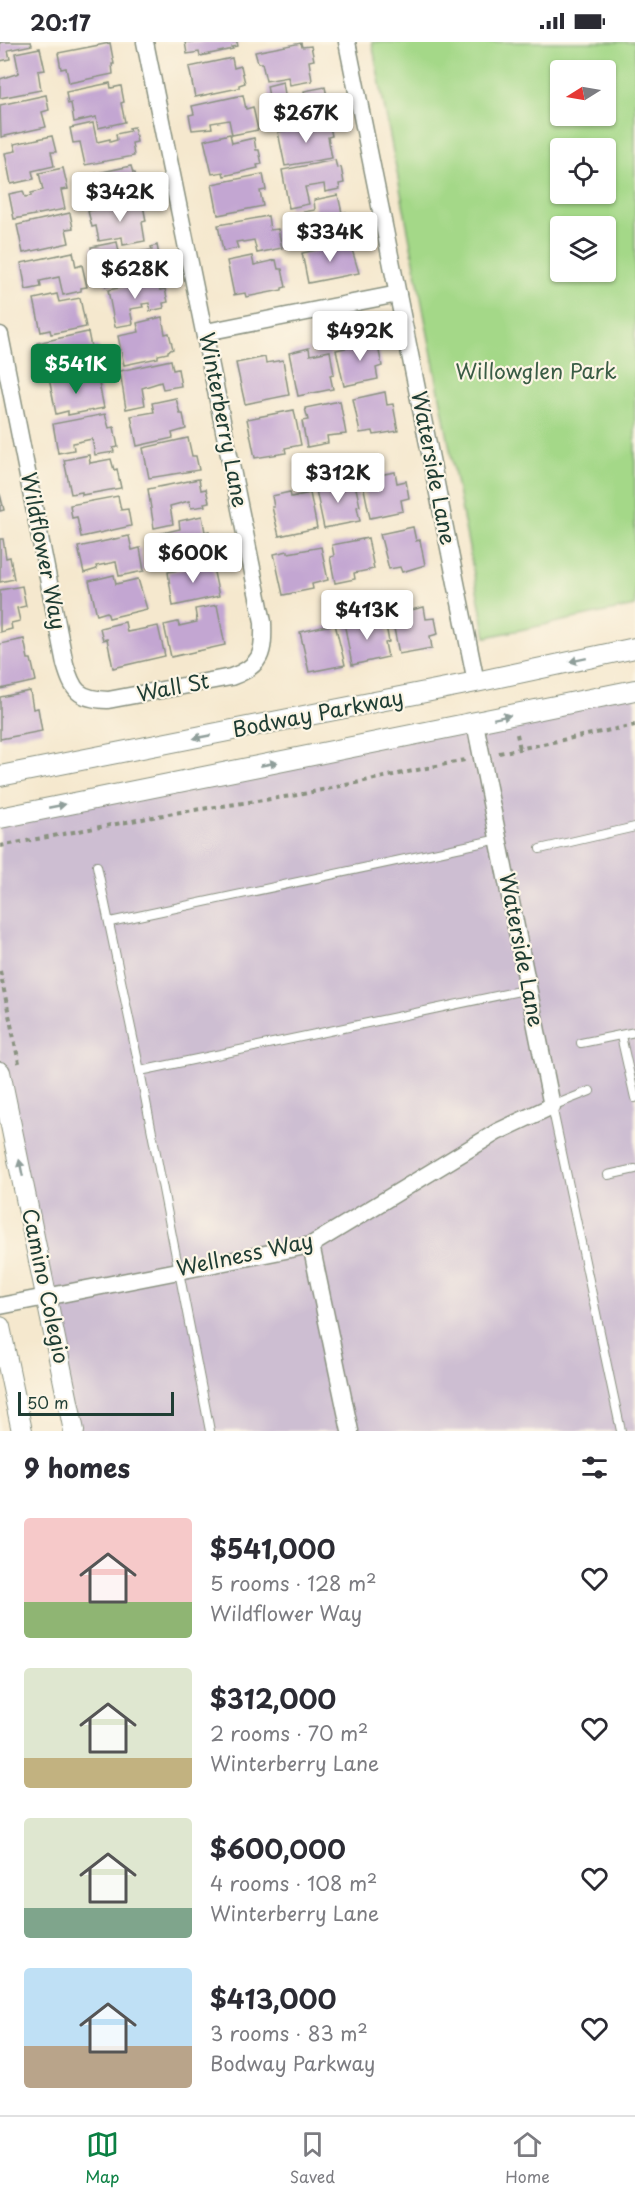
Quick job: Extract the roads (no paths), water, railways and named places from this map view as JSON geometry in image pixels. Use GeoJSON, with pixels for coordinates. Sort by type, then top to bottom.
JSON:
{"type":"FeatureCollection","features":[{"type":"Feature","properties":{"kind":"street","name":"Winterberry Lane"},"geometry":{"type":"LineString","coordinates":[[145,42],[206,332],[263,622],[264,642],[261,658]]}},
{"type":"Feature","properties":{"kind":"street","name":"Waterside Lane"},"geometry":{"type":"LineString","coordinates":[[347,42],[476,682]]}},
{"type":"Feature","properties":{"kind":"street"},"geometry":{"type":"LineString","coordinates":[[206,332],[398,294]]}},
{"type":"Feature","properties":{"kind":"street","name":"Wildflower Way"},"geometry":{"type":"LineString","coordinates":[[0,335],[65,664],[71,682],[80,694]]}},
{"type":"Feature","properties":{"kind":"street","name":"Bodway Parkway"},"geometry":{"type":"LineString","coordinates":[[0,776],[476,682],[635,648]]}},
{"type":"Feature","properties":{"kind":"street","name":"Wall St"},"geometry":{"type":"LineString","coordinates":[[80,694],[93,699],[108,700],[231,677],[246,672],[261,658]]}},
{"type":"Feature","properties":{"kind":"street","name":"Bodway Parkway"},"geometry":{"type":"LineString","coordinates":[[0,818],[635,690]]}},
{"type":"Feature","properties":{"kind":"street","name":"Waterside Lane"},"geometry":{"type":"LineString","coordinates":[[475,723],[552,1106]]}},
{"type":"Feature","properties":{"kind":"street","name":"Camino Colegio"},"geometry":{"type":"LineString","coordinates":[[0,1071],[74,1431]]}},
{"type":"Feature","properties":{"kind":"street","name":"Wellness Way"},"geometry":{"type":"LineString","coordinates":[[0,1306],[311,1245],[497,1132],[552,1106]]}},
{"type":"Feature","properties":{"kind":"street"},"geometry":{"type":"LineString","coordinates":[[311,1245],[350,1431]]}},
{"type":"Feature","properties":{"kind":"street"},"geometry":{"type":"LineString","coordinates":[[0,1327],[22,1431]]}},
{"type":"Feature","properties":{"kind":"lane"},"geometry":{"type":"LineString","coordinates":[[540,849],[635,827]]}},
{"type":"Feature","properties":{"kind":"lane"},"geometry":{"type":"LineString","coordinates":[[110,922],[499,839]]}},
{"type":"Feature","properties":{"kind":"lane"},"geometry":{"type":"LineString","coordinates":[[97,866],[140,1071],[210,1431]]}},
{"type":"Feature","properties":{"kind":"lane"},"geometry":{"type":"LineString","coordinates":[[140,1071],[529,989]]}},
{"type":"Feature","properties":{"kind":"lane"},"geometry":{"type":"LineString","coordinates":[[580,1043],[635,1032]]}},
{"type":"Feature","properties":{"kind":"lane"},"geometry":{"type":"LineString","coordinates":[[621,1036],[635,1098]]}},
{"type":"Feature","properties":{"kind":"lane"},"geometry":{"type":"LineString","coordinates":[[590,1091],[552,1106],[621,1431]]}},
{"type":"Feature","properties":{"kind":"lane"},"geometry":{"type":"LineString","coordinates":[[608,1175],[635,1169]]}},
{"type":"Feature","properties":{"kind":"park label","name":"Willowglen Park"},"geometry":{"type":"Point","coordinates":[536,372]}}]}
